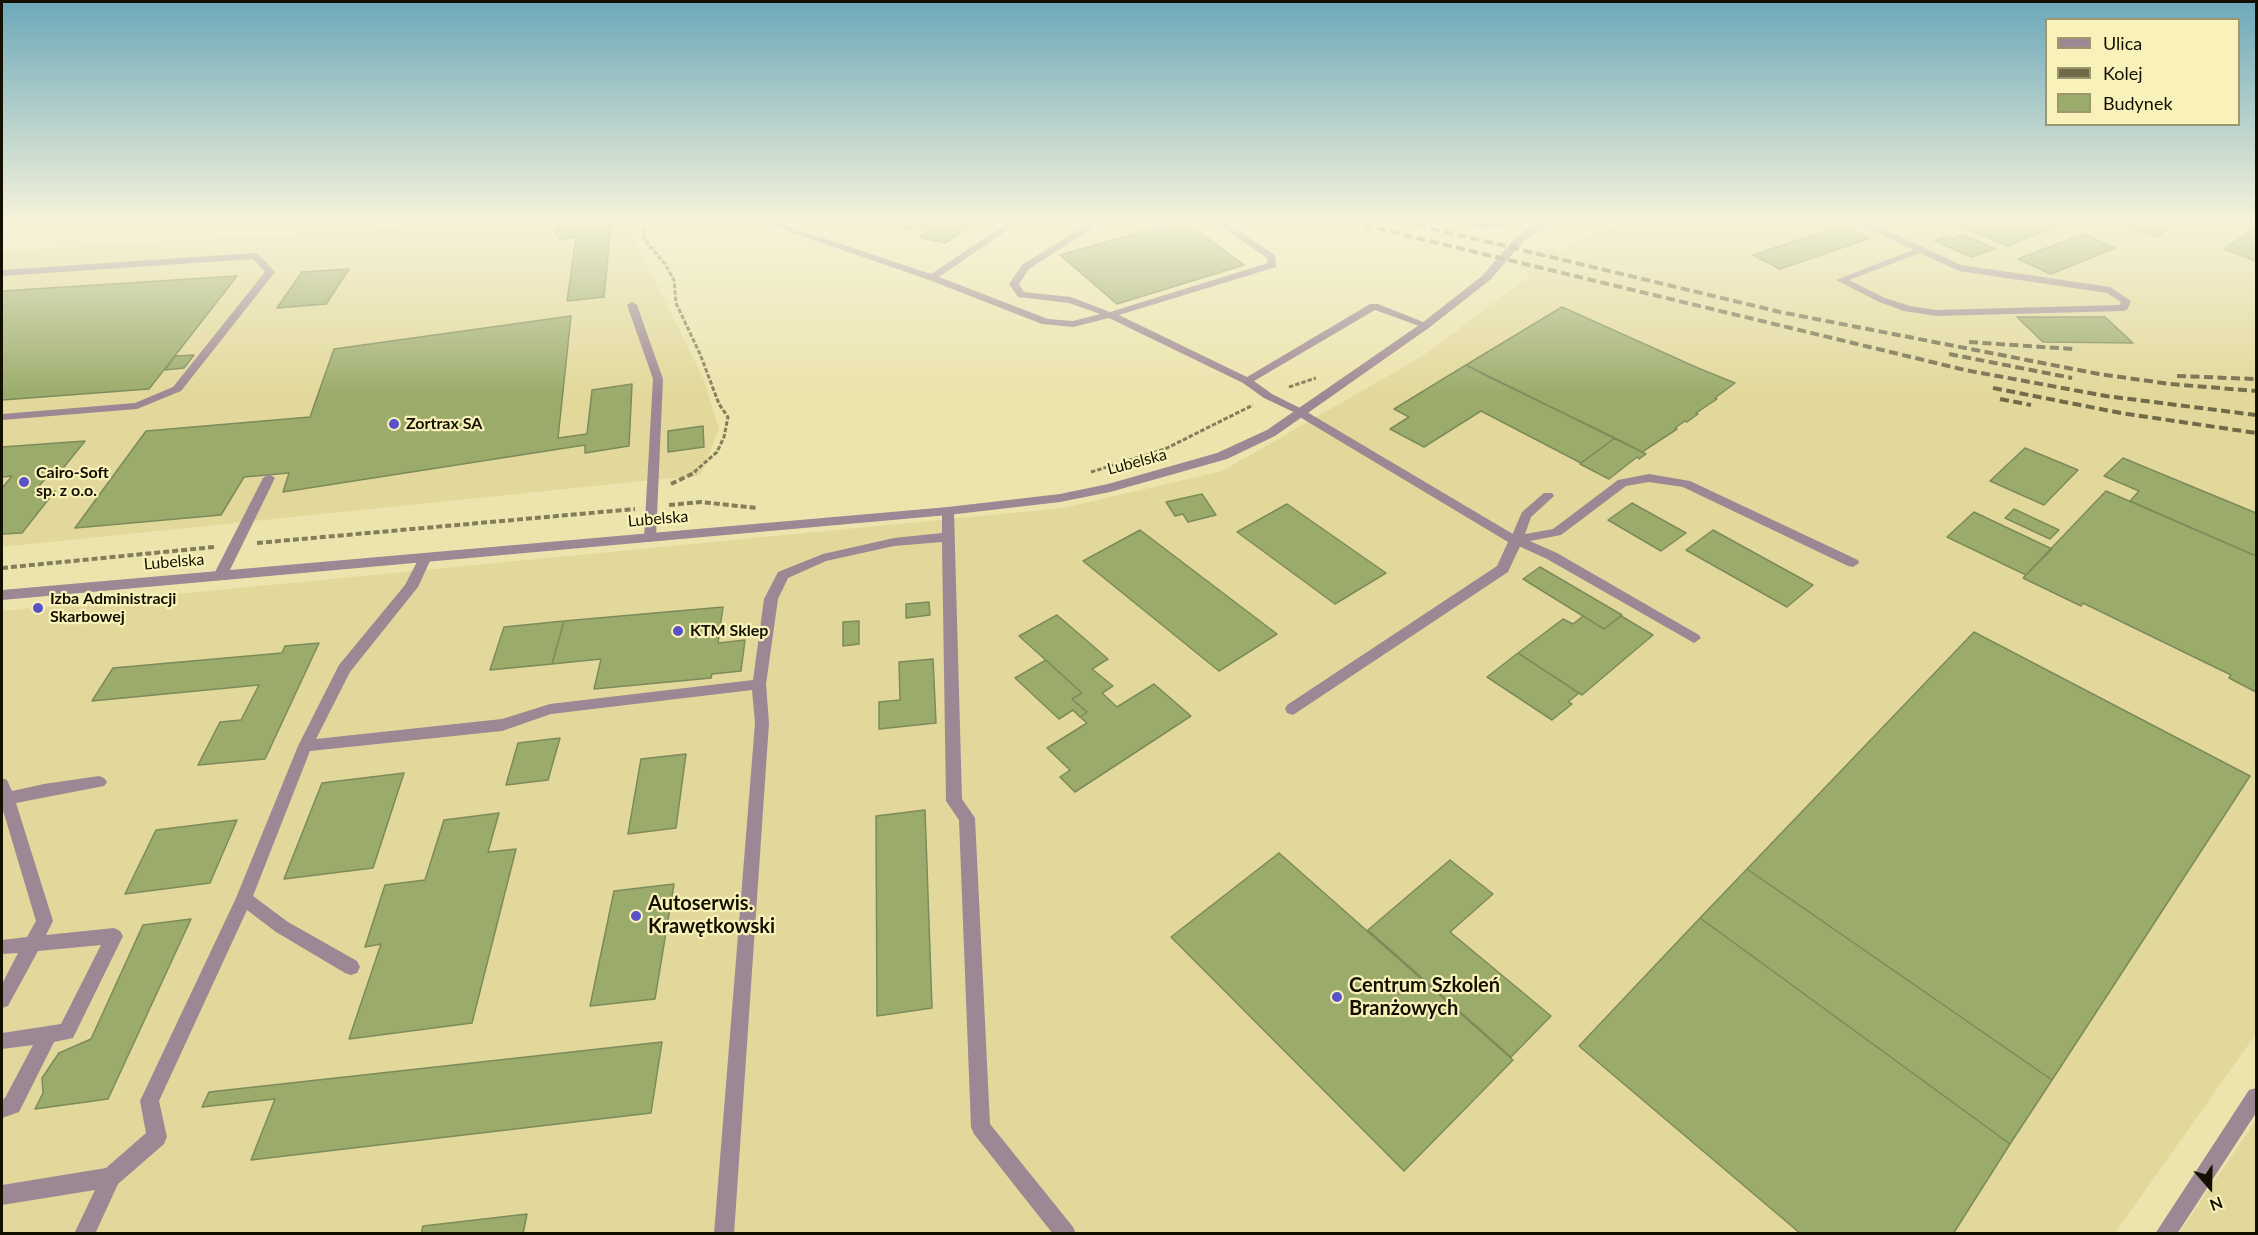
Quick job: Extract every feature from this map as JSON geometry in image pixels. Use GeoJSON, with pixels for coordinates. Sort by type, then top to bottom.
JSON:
{"type":"FeatureCollection","features":[{"type":"Feature","properties":{"kind":"street","name":"Lubelska"},"geometry":{"type":"LineString","coordinates":[[2,595],[425,559],[948,511],[1060,498],[1149,478],[1222,456],[1255,442],[1302,413],[1426,325],[1484,280]]}},
{"type":"Feature","properties":{"kind":"street"},"geometry":{"type":"LineString","coordinates":[[1293,709],[1503,569],[1516,540],[1302,413]]}},
{"type":"Feature","properties":{"kind":"lane"},"geometry":{"type":"LineString","coordinates":[[2,417],[136,406],[177,388],[264,280]]}},
{"type":"Feature","properties":{"kind":"lane"},"geometry":{"type":"LineString","coordinates":[[936,280],[1046,322],[1073,324],[1225,280]]}},
{"type":"Feature","properties":{"kind":"lane"},"geometry":{"type":"LineString","coordinates":[[1017,280],[1014,284],[1021,295],[1071,300],[1110,315],[1247,381],[1268,396],[1302,413]]}},
{"type":"Feature","properties":{"kind":"lane"},"geometry":{"type":"LineString","coordinates":[[1842,280],[1891,303],[1908,309],[1936,313],[2123,308],[2126,301],[2110,290],[2039,280]]}},
{"type":"Feature","properties":{"kind":"lane"},"geometry":{"type":"LineString","coordinates":[[632,305],[658,379],[650,538]]}},
{"type":"Feature","properties":{"kind":"lane"},"geometry":{"type":"LineString","coordinates":[[1247,381],[1374,306],[1426,325]]}},
{"type":"Feature","properties":{"kind":"lane"},"geometry":{"type":"LineString","coordinates":[[220,576],[269,478]]}},
{"type":"Feature","properties":{"kind":"lane"},"geometry":{"type":"LineString","coordinates":[[1516,540],[1557,532],[1622,483],[1649,478],[1686,484],[1853,563]]}},
{"type":"Feature","properties":{"kind":"lane"},"geometry":{"type":"LineString","coordinates":[[1516,540],[1526,515],[1548,496]]}},
{"type":"Feature","properties":{"kind":"lane"},"geometry":{"type":"LineString","coordinates":[[948,511],[954,801],[967,818],[981,1127],[1066,1233]]}},
{"type":"Feature","properties":{"kind":"lane"},"geometry":{"type":"LineString","coordinates":[[724,1233],[762,723],[759,684],[771,599],[783,575],[823,558],[894,542],[947,537]]}},
{"type":"Feature","properties":{"kind":"lane"},"geometry":{"type":"LineString","coordinates":[[1516,540],[1552,556],[1694,638]]}},
{"type":"Feature","properties":{"kind":"lane"},"geometry":{"type":"LineString","coordinates":[[84,1233],[111,1177],[157,1137],[150,1101],[244,898],[304,746],[344,669],[411,587],[425,559]]}},
{"type":"Feature","properties":{"kind":"lane"},"geometry":{"type":"LineString","coordinates":[[304,746],[501,724],[550,709],[759,684]]}},
{"type":"Feature","properties":{"kind":"lane"},"geometry":{"type":"LineString","coordinates":[[2,1000],[45,921],[4,792],[44,790],[99,782]]}},
{"type":"Feature","properties":{"kind":"lane"},"geometry":{"type":"LineString","coordinates":[[244,898],[282,927],[351,968]]}},
{"type":"Feature","properties":{"kind":"lane"},"geometry":{"type":"LineString","coordinates":[[2,947],[33,942],[114,936],[67,1032],[2,1041]]}},
{"type":"Feature","properties":{"kind":"lane"},"geometry":{"type":"LineString","coordinates":[[2,1109],[12,1105],[48,1035]]}},
{"type":"Feature","properties":{"kind":"lane"},"geometry":{"type":"LineString","coordinates":[[2165,1233],[2256,1097]]}},
{"type":"Feature","properties":{"kind":"lane"},"geometry":{"type":"LineString","coordinates":[[2,1195],[111,1177]]}},
{"type":"Feature","properties":{"kind":"path"},"geometry":{"type":"LineString","coordinates":[[652,494],[698,471],[717,452],[724,437],[728,417],[719,404],[700,354],[676,303],[674,280]]}},
{"type":"Feature","properties":{"kind":"path"},"geometry":{"type":"LineString","coordinates":[[1090,472],[1165,449],[1268,396],[1322,376]]}},
{"type":"Feature","properties":{"kind":"path"},"geometry":{"type":"LineString","coordinates":[[2,568],[701,502],[759,509]]}},
{"type":"Feature","properties":{"kind":"shaded area"},"geometry":{"type":"Polygon","coordinates":[[[2,280],[655,280],[703,377],[719,429],[701,475],[2,547],[2,280]]]}},
{"type":"Feature","properties":{"kind":"shaded area"},"geometry":{"type":"Polygon","coordinates":[[[1525,280],[2256,280],[2256,1034],[2115,1233],[2,1234],[2,611],[1063,508],[1222,471],[1421,357],[1525,280]]]}},
{"type":"Feature","properties":{"kind":"shaded area"},"geometry":{"type":"Polygon","coordinates":[[[2256,1120],[2256,1233],[2179,1233],[2256,1120]]]}},
{"type":"Feature","properties":{"kind":"building"},"geometry":{"type":"Polygon","coordinates":[[[180,280],[234,280],[149,389],[2,400],[2,291],[180,280]]]}},
{"type":"Feature","properties":{"kind":"building"},"geometry":{"type":"Polygon","coordinates":[[[297,280],[342,280],[326,304],[277,308],[297,280]]]}},
{"type":"Feature","properties":{"kind":"building"},"geometry":{"type":"Polygon","coordinates":[[[570,280],[606,280],[604,297],[567,301],[570,280]]]}},
{"type":"Feature","properties":{"kind":"building"},"geometry":{"type":"Polygon","coordinates":[[[1089,280],[1196,280],[1117,304],[1089,280]]]}},
{"type":"Feature","properties":{"kind":"building"},"geometry":{"type":"Polygon","coordinates":[[[1562,307],[1735,383],[1696,413],[1698,414],[1642,452],[1466,365],[1562,307]]]}},
{"type":"Feature","properties":{"kind":"building","name":"Zortrax SA"},"geometry":{"type":"Polygon","coordinates":[[[571,316],[558,438],[587,434],[592,390],[632,384],[629,446],[585,453],[585,445],[283,492],[289,473],[244,477],[221,515],[75,528],[146,431],[310,417],[334,349],[571,316]]]}},
{"type":"Feature","properties":{"kind":"building"},"geometry":{"type":"Polygon","coordinates":[[[2017,317],[2105,317],[2133,343],[2043,342],[2017,317]]]}},
{"type":"Feature","properties":{"kind":"building"},"geometry":{"type":"Polygon","coordinates":[[[194,355],[184,368],[165,370],[175,356],[194,355]]]}},
{"type":"Feature","properties":{"kind":"building"},"geometry":{"type":"Polygon","coordinates":[[[1466,365],[1615,438],[1581,463],[1481,411],[1424,447],[1390,429],[1409,417],[1394,409],[1466,365]]]}},
{"type":"Feature","properties":{"kind":"building"},"geometry":{"type":"Polygon","coordinates":[[[703,426],[704,447],[668,452],[668,431],[703,426]]]}},
{"type":"Feature","properties":{"kind":"building"},"geometry":{"type":"Polygon","coordinates":[[[1615,438],[1646,454],[1639,459],[1637,457],[1609,479],[1580,464],[1615,438]]]}},
{"type":"Feature","properties":{"kind":"building","name":"Cairo-Soft sp. z o.o."},"geometry":{"type":"Polygon","coordinates":[[[85,441],[60,472],[50,473],[34,492],[55,491],[22,533],[2,534],[2,488],[12,476],[2,477],[2,447],[85,441]]]}},
{"type":"Feature","properties":{"kind":"building"},"geometry":{"type":"Polygon","coordinates":[[[2025,448],[2078,470],[2044,505],[1990,481],[2025,448]]]}},
{"type":"Feature","properties":{"kind":"building"},"geometry":{"type":"Polygon","coordinates":[[[2123,458],[2256,513],[2256,556],[2130,501],[2139,491],[2104,476],[2123,458]]]}},
{"type":"Feature","properties":{"kind":"building"},"geometry":{"type":"Polygon","coordinates":[[[2106,491],[2256,556],[2256,692],[2229,678],[2231,675],[2083,603],[2081,606],[2023,578],[2106,491]]]}},
{"type":"Feature","properties":{"kind":"building"},"geometry":{"type":"Polygon","coordinates":[[[1202,494],[1216,515],[1188,522],[1183,514],[1175,516],[1166,502],[1202,494]]]}},
{"type":"Feature","properties":{"kind":"building"},"geometry":{"type":"Polygon","coordinates":[[[1632,503],[1686,533],[1661,551],[1608,520],[1632,503]]]}},
{"type":"Feature","properties":{"kind":"building"},"geometry":{"type":"Polygon","coordinates":[[[1287,504],[1386,573],[1335,604],[1237,532],[1287,504]]]}},
{"type":"Feature","properties":{"kind":"building"},"geometry":{"type":"Polygon","coordinates":[[[2014,509],[2059,530],[2050,539],[2005,518],[2014,509]]]}},
{"type":"Feature","properties":{"kind":"building"},"geometry":{"type":"Polygon","coordinates":[[[1974,512],[2052,549],[2026,575],[1947,537],[1974,512]]]}},
{"type":"Feature","properties":{"kind":"building"},"geometry":{"type":"Polygon","coordinates":[[[1140,530],[1277,634],[1219,671],[1083,561],[1140,530]]]}},
{"type":"Feature","properties":{"kind":"building"},"geometry":{"type":"Polygon","coordinates":[[[1713,530],[1813,585],[1787,607],[1686,550],[1713,530]]]}},
{"type":"Feature","properties":{"kind":"building"},"geometry":{"type":"Polygon","coordinates":[[[1540,567],[1622,615],[1604,629],[1523,579],[1540,567]]]}},
{"type":"Feature","properties":{"kind":"building"},"geometry":{"type":"Polygon","coordinates":[[[929,602],[930,615],[906,618],[906,604],[929,602]]]}},
{"type":"Feature","properties":{"kind":"building"},"geometry":{"type":"Polygon","coordinates":[[[723,607],[718,643],[745,640],[741,671],[712,674],[711,678],[594,689],[601,659],[552,664],[564,621],[723,607]]]}},
{"type":"Feature","properties":{"kind":"building"},"geometry":{"type":"Polygon","coordinates":[[[1057,615],[1108,659],[1092,669],[1113,686],[1102,693],[1117,707],[1154,684],[1191,716],[1075,792],[1060,777],[1070,770],[1047,748],[1087,723],[1080,717],[1087,712],[1072,699],[1082,693],[1019,636],[1057,615]]]}},
{"type":"Feature","properties":{"kind":"building"},"geometry":{"type":"Polygon","coordinates":[[[1583,616],[1604,629],[1621,616],[1653,635],[1582,695],[1518,653],[1563,619],[1573,624],[1583,616]]]}},
{"type":"Feature","properties":{"kind":"building"},"geometry":{"type":"Polygon","coordinates":[[[564,621],[552,664],[490,670],[504,627],[564,621]]]}},
{"type":"Feature","properties":{"kind":"building"},"geometry":{"type":"Polygon","coordinates":[[[859,621],[859,644],[843,646],[843,622],[859,621]]]}},
{"type":"Feature","properties":{"kind":"building"},"geometry":{"type":"Polygon","coordinates":[[[1974,632],[2250,776],[2052,1080],[1747,869],[1974,632]]]}},
{"type":"Feature","properties":{"kind":"building"},"geometry":{"type":"Polygon","coordinates":[[[319,643],[265,759],[198,765],[220,722],[241,720],[259,685],[92,701],[113,668],[282,653],[285,646],[319,643]]]}},
{"type":"Feature","properties":{"kind":"building"},"geometry":{"type":"Polygon","coordinates":[[[1518,653],[1579,693],[1568,702],[1572,704],[1552,720],[1487,677],[1518,653]]]}},
{"type":"Feature","properties":{"kind":"building"},"geometry":{"type":"Polygon","coordinates":[[[933,659],[936,723],[879,729],[879,702],[900,700],[899,662],[933,659]]]}},
{"type":"Feature","properties":{"kind":"building"},"geometry":{"type":"Polygon","coordinates":[[[1046,660],[1082,693],[1072,699],[1087,712],[1080,717],[1073,710],[1059,719],[1015,678],[1046,660]]]}},
{"type":"Feature","properties":{"kind":"building"},"geometry":{"type":"Polygon","coordinates":[[[560,738],[548,780],[506,785],[518,743],[560,738]]]}},
{"type":"Feature","properties":{"kind":"building"},"geometry":{"type":"Polygon","coordinates":[[[686,754],[676,828],[628,834],[641,759],[686,754]]]}},
{"type":"Feature","properties":{"kind":"building"},"geometry":{"type":"Polygon","coordinates":[[[404,773],[373,868],[284,879],[322,783],[404,773]]]}},
{"type":"Feature","properties":{"kind":"building"},"geometry":{"type":"Polygon","coordinates":[[[925,810],[932,1008],[877,1016],[876,816],[925,810]]]}},
{"type":"Feature","properties":{"kind":"building"},"geometry":{"type":"Polygon","coordinates":[[[499,813],[488,852],[516,849],[472,1023],[349,1039],[381,944],[365,947],[385,885],[425,880],[444,820],[499,813]]]}},
{"type":"Feature","properties":{"kind":"building"},"geometry":{"type":"Polygon","coordinates":[[[237,820],[210,883],[125,894],[156,830],[237,820]]]}},
{"type":"Feature","properties":{"kind":"building","name":"Centrum Szkoleń Branżowych"},"geometry":{"type":"Polygon","coordinates":[[[1279,853],[1513,1060],[1404,1171],[1171,937],[1279,853]]]}},
{"type":"Feature","properties":{"kind":"building"},"geometry":{"type":"Polygon","coordinates":[[[1450,860],[1493,894],[1450,932],[1551,1016],[1511,1057],[1368,930],[1450,860]]]}},
{"type":"Feature","properties":{"kind":"building"},"geometry":{"type":"Polygon","coordinates":[[[1747,869],[2052,1080],[2010,1144],[1700,918],[1747,869]]]}},
{"type":"Feature","properties":{"kind":"building"},"geometry":{"type":"Polygon","coordinates":[[[674,884],[655,999],[590,1006],[614,891],[674,884]]]}},
{"type":"Feature","properties":{"kind":"building"},"geometry":{"type":"Polygon","coordinates":[[[1700,918],[2010,1144],[1953,1234],[1801,1234],[1579,1046],[1700,918]]]}},
{"type":"Feature","properties":{"kind":"building"},"geometry":{"type":"Polygon","coordinates":[[[191,919],[108,1099],[35,1109],[43,1093],[42,1078],[59,1053],[91,1039],[143,925],[191,919]]]}},
{"type":"Feature","properties":{"kind":"building"},"geometry":{"type":"Polygon","coordinates":[[[662,1042],[651,1113],[251,1160],[275,1099],[202,1107],[209,1092],[662,1042]]]}},
{"type":"Feature","properties":{"kind":"building"},"geometry":{"type":"Polygon","coordinates":[[[527,1214],[523,1234],[421,1234],[423,1226],[527,1214]]]}},
{"type":"Feature","properties":{"kind":"railway"},"geometry":{"type":"LineString","coordinates":[[1590,280],[1965,370],[2106,396],[2256,415]]}},
{"type":"Feature","properties":{"kind":"railway"},"geometry":{"type":"LineString","coordinates":[[1645,280],[1780,312],[2099,374],[2170,384],[2256,391]]}},
{"type":"Feature","properties":{"kind":"railway"},"geometry":{"type":"LineString","coordinates":[[1969,342],[2073,349]]}},
{"type":"Feature","properties":{"kind":"railway"},"geometry":{"type":"LineString","coordinates":[[1949,354],[2072,378]]}},
{"type":"Feature","properties":{"kind":"railway"},"geometry":{"type":"LineString","coordinates":[[2177,376],[2256,379]]}},
{"type":"Feature","properties":{"kind":"railway"},"geometry":{"type":"LineString","coordinates":[[1993,388],[2121,413],[2256,433]]}},
{"type":"Feature","properties":{"kind":"railway"},"geometry":{"type":"LineString","coordinates":[[2000,399],[2031,405]]}},
{"type":"Feature","properties":{"kind":"place","name":"Zortrax SA"},"geometry":{"type":"Point","coordinates":[394,424]}},
{"type":"Feature","properties":{"kind":"place","name":"Cairo-Soft sp. z o.o."},"geometry":{"type":"Point","coordinates":[24,482]}},
{"type":"Feature","properties":{"kind":"place","name":"Izba Administracji Skarbowej"},"geometry":{"type":"Point","coordinates":[38,608]}},
{"type":"Feature","properties":{"kind":"place","name":"KTM Sklep"},"geometry":{"type":"Point","coordinates":[678,631]}},
{"type":"Feature","properties":{"kind":"place","name":"Autoserwis. Krawętkowski"},"geometry":{"type":"Point","coordinates":[636,916]}},
{"type":"Feature","properties":{"kind":"place","name":"Centrum Szkoleń Branżowych"},"geometry":{"type":"Point","coordinates":[1337,997]}}]}
